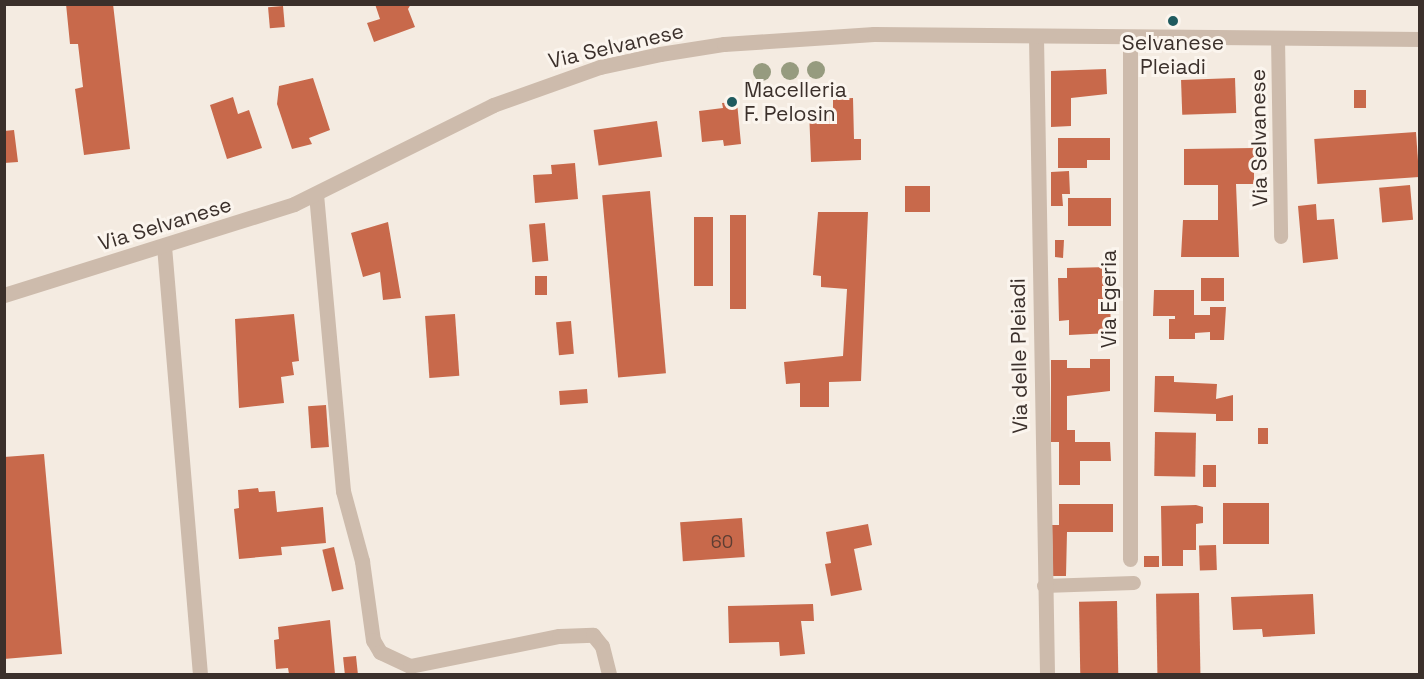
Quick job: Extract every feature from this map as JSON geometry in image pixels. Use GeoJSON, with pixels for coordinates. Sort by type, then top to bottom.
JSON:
{"type":"FeatureCollection","features":[{"type":"Feature","properties":{"kind":"street","name":"Via Selvanese"},"geometry":{"type":"LineString","coordinates":[[4,295],[164,246],[316,194],[493,105],[590,70],[660,54],[724,45],[874,34],[1130,39],[1419,39]]}},
{"type":"Feature","properties":{"kind":"street","name":"Via delle Pleiadi"},"geometry":{"type":"LineString","coordinates":[[1036,37],[1047,675]]}},
{"type":"Feature","properties":{"kind":"street","name":"Via Egeria"},"geometry":{"type":"LineString","coordinates":[[1130,39],[1130,559]]}},
{"type":"Feature","properties":{"kind":"street"},"geometry":{"type":"LineString","coordinates":[[316,194],[343,491],[362,561],[373,640],[380,652],[410,666],[549,638],[592,635],[602,646],[609,675]]}},
{"type":"Feature","properties":{"kind":"street"},"geometry":{"type":"LineString","coordinates":[[164,246],[200,675]]}},
{"type":"Feature","properties":{"kind":"lane","name":"Via Selvanese"},"geometry":{"type":"LineString","coordinates":[[1278,38],[1281,237]]}},
{"type":"Feature","properties":{"kind":"lane"},"geometry":{"type":"LineString","coordinates":[[1044,586],[1134,583]]}},
{"type":"Feature","properties":{"kind":"building"},"geometry":{"type":"Polygon","coordinates":[[[66,4],[113,4],[130,149],[84,155],[75,89],[83,87],[78,44],[70,44],[66,4]]]}},
{"type":"Feature","properties":{"kind":"building"},"geometry":{"type":"Polygon","coordinates":[[[375,4],[411,4],[408,9],[415,27],[374,42],[367,23],[380,19],[375,4]]]}},
{"type":"Feature","properties":{"kind":"building"},"geometry":{"type":"Polygon","coordinates":[[[283,6],[285,27],[270,28],[268,7],[283,6]]]}},
{"type":"Feature","properties":{"kind":"building"},"geometry":{"type":"Polygon","coordinates":[[[1106,69],[1107,94],[1071,98],[1071,126],[1051,127],[1051,71],[1106,69]]]}},
{"type":"Feature","properties":{"kind":"building"},"geometry":{"type":"Polygon","coordinates":[[[313,78],[330,130],[309,138],[312,144],[292,149],[277,104],[279,86],[313,78]]]}},
{"type":"Feature","properties":{"kind":"building"},"geometry":{"type":"Polygon","coordinates":[[[1235,78],[1236,113],[1182,115],[1181,80],[1235,78]]]}},
{"type":"Feature","properties":{"kind":"building"},"geometry":{"type":"Polygon","coordinates":[[[1354,90],[1366,90],[1366,108],[1354,108],[1354,90]]]}},
{"type":"Feature","properties":{"kind":"building"},"geometry":{"type":"Polygon","coordinates":[[[233,97],[238,114],[249,110],[262,148],[227,159],[210,105],[233,97]]]}},
{"type":"Feature","properties":{"kind":"building"},"geometry":{"type":"Polygon","coordinates":[[[853,98],[854,139],[861,139],[861,160],[811,162],[809,109],[833,108],[833,99],[853,98]]]}},
{"type":"Feature","properties":{"kind":"building"},"geometry":{"type":"Polygon","coordinates":[[[737,102],[741,144],[724,146],[723,140],[702,142],[699,111],[723,108],[722,103],[737,102]]]}},
{"type":"Feature","properties":{"kind":"building"},"geometry":{"type":"Polygon","coordinates":[[[657,121],[662,157],[599,166],[594,130],[657,121]]]}},
{"type":"Feature","properties":{"kind":"building"},"geometry":{"type":"Polygon","coordinates":[[[14,130],[18,162],[4,163],[4,131],[14,130]]]}},
{"type":"Feature","properties":{"kind":"building"},"geometry":{"type":"Polygon","coordinates":[[[1416,132],[1419,177],[1317,184],[1314,139],[1416,132]]]}},
{"type":"Feature","properties":{"kind":"building"},"geometry":{"type":"Polygon","coordinates":[[[1058,138],[1110,138],[1110,160],[1087,160],[1087,168],[1058,168],[1058,138]]]}},
{"type":"Feature","properties":{"kind":"building"},"geometry":{"type":"Polygon","coordinates":[[[1254,148],[1254,184],[1236,184],[1239,257],[1181,257],[1183,220],[1218,220],[1218,185],[1184,185],[1184,149],[1254,148]]]}},
{"type":"Feature","properties":{"kind":"building"},"geometry":{"type":"Polygon","coordinates":[[[575,163],[578,199],[535,203],[533,175],[552,174],[551,165],[575,163]]]}},
{"type":"Feature","properties":{"kind":"building"},"geometry":{"type":"Polygon","coordinates":[[[1069,171],[1070,194],[1062,194],[1063,206],[1051,206],[1051,172],[1069,171]]]}},
{"type":"Feature","properties":{"kind":"building"},"geometry":{"type":"Polygon","coordinates":[[[1410,185],[1413,220],[1382,223],[1379,188],[1410,185]]]}},
{"type":"Feature","properties":{"kind":"building"},"geometry":{"type":"Polygon","coordinates":[[[905,186],[930,186],[930,212],[905,212],[905,186]]]}},
{"type":"Feature","properties":{"kind":"building"},"geometry":{"type":"Polygon","coordinates":[[[650,191],[666,373],[618,377],[602,195],[650,191]]]}},
{"type":"Feature","properties":{"kind":"building"},"geometry":{"type":"Polygon","coordinates":[[[1068,198],[1111,198],[1111,226],[1068,226],[1068,198]]]}},
{"type":"Feature","properties":{"kind":"building"},"geometry":{"type":"Polygon","coordinates":[[[1316,204],[1317,220],[1334,219],[1338,259],[1303,263],[1298,206],[1316,204]]]}},
{"type":"Feature","properties":{"kind":"building"},"geometry":{"type":"Polygon","coordinates":[[[818,212],[868,212],[861,381],[829,382],[829,407],[800,407],[800,383],[786,384],[784,362],[843,356],[847,289],[821,287],[821,276],[813,275],[818,212]]]}},
{"type":"Feature","properties":{"kind":"building"},"geometry":{"type":"Polygon","coordinates":[[[730,215],[746,215],[746,309],[730,309],[730,215]]]}},
{"type":"Feature","properties":{"kind":"building"},"geometry":{"type":"Polygon","coordinates":[[[694,217],[713,217],[713,286],[694,286],[694,217]]]}},
{"type":"Feature","properties":{"kind":"building"},"geometry":{"type":"Polygon","coordinates":[[[388,222],[401,298],[383,300],[380,272],[363,277],[351,233],[388,222]]]}},
{"type":"Feature","properties":{"kind":"building"},"geometry":{"type":"Polygon","coordinates":[[[545,223],[548,261],[532,262],[529,224],[545,223]]]}},
{"type":"Feature","properties":{"kind":"building"},"geometry":{"type":"Polygon","coordinates":[[[1055,240],[1064,240],[1063,258],[1055,257],[1055,240]]]}},
{"type":"Feature","properties":{"kind":"building"},"geometry":{"type":"Polygon","coordinates":[[[1109,267],[1111,333],[1069,335],[1069,320],[1059,321],[1058,278],[1067,278],[1067,268],[1109,267]]]}},
{"type":"Feature","properties":{"kind":"building"},"geometry":{"type":"Polygon","coordinates":[[[535,276],[547,276],[547,295],[535,295],[535,276]]]}},
{"type":"Feature","properties":{"kind":"building"},"geometry":{"type":"Polygon","coordinates":[[[1201,278],[1224,278],[1224,301],[1201,301],[1201,278]]]}},
{"type":"Feature","properties":{"kind":"building"},"geometry":{"type":"Polygon","coordinates":[[[1154,290],[1194,290],[1194,315],[1210,315],[1210,307],[1226,307],[1224,340],[1210,340],[1210,332],[1195,333],[1195,339],[1169,339],[1169,319],[1175,319],[1175,316],[1153,316],[1154,290]]]}},
{"type":"Feature","properties":{"kind":"building"},"geometry":{"type":"Polygon","coordinates":[[[294,314],[299,361],[292,362],[294,375],[281,377],[284,403],[239,408],[235,319],[294,314]]]}},
{"type":"Feature","properties":{"kind":"building"},"geometry":{"type":"Polygon","coordinates":[[[455,314],[459,376],[429,378],[425,316],[455,314]]]}},
{"type":"Feature","properties":{"kind":"building"},"geometry":{"type":"Polygon","coordinates":[[[571,321],[574,354],[559,355],[556,322],[571,321]]]}},
{"type":"Feature","properties":{"kind":"building"},"geometry":{"type":"Polygon","coordinates":[[[1090,359],[1110,359],[1110,391],[1067,396],[1067,430],[1075,430],[1075,442],[1110,442],[1111,461],[1080,461],[1080,485],[1059,485],[1059,442],[1051,442],[1051,360],[1067,360],[1067,368],[1090,368],[1090,359]]]}},
{"type":"Feature","properties":{"kind":"building"},"geometry":{"type":"Polygon","coordinates":[[[1155,376],[1174,376],[1174,382],[1217,384],[1216,399],[1233,395],[1233,421],[1216,421],[1216,414],[1154,412],[1155,376]]]}},
{"type":"Feature","properties":{"kind":"building"},"geometry":{"type":"Polygon","coordinates":[[[587,389],[588,403],[560,405],[559,391],[587,389]]]}},
{"type":"Feature","properties":{"kind":"building"},"geometry":{"type":"Polygon","coordinates":[[[326,405],[329,447],[311,448],[308,406],[326,405]]]}},
{"type":"Feature","properties":{"kind":"building"},"geometry":{"type":"Polygon","coordinates":[[[1258,428],[1268,428],[1268,444],[1258,444],[1258,428]]]}},
{"type":"Feature","properties":{"kind":"building"},"geometry":{"type":"Polygon","coordinates":[[[1155,432],[1196,433],[1195,477],[1154,476],[1155,432]]]}},
{"type":"Feature","properties":{"kind":"building"},"geometry":{"type":"Polygon","coordinates":[[[44,454],[62,654],[4,659],[4,457],[44,454]]]}},
{"type":"Feature","properties":{"kind":"building"},"geometry":{"type":"Polygon","coordinates":[[[1203,465],[1216,465],[1216,487],[1203,487],[1203,465]]]}},
{"type":"Feature","properties":{"kind":"building"},"geometry":{"type":"Polygon","coordinates":[[[258,488],[259,492],[275,491],[277,512],[323,507],[326,543],[281,547],[282,555],[239,559],[234,509],[239,508],[238,490],[258,488]]]}},
{"type":"Feature","properties":{"kind":"building"},"geometry":{"type":"Polygon","coordinates":[[[1223,503],[1269,503],[1269,544],[1223,544],[1223,503]]]}},
{"type":"Feature","properties":{"kind":"building"},"geometry":{"type":"Polygon","coordinates":[[[1059,504],[1113,504],[1113,532],[1067,532],[1066,576],[1053,576],[1052,525],[1059,525],[1059,504]]]}},
{"type":"Feature","properties":{"kind":"building"},"geometry":{"type":"Polygon","coordinates":[[[1196,505],[1203,507],[1203,523],[1196,524],[1196,550],[1183,550],[1183,566],[1162,566],[1161,506],[1196,505]]]}},
{"type":"Feature","properties":{"kind":"building"},"geometry":{"type":"Polygon","coordinates":[[[742,518],[745,557],[683,561],[680,522],[742,518]]]}},
{"type":"Feature","properties":{"kind":"building"},"geometry":{"type":"Polygon","coordinates":[[[868,524],[872,545],[854,549],[862,590],[831,596],[825,564],[831,563],[826,532],[868,524]]]}},
{"type":"Feature","properties":{"kind":"building"},"geometry":{"type":"Polygon","coordinates":[[[1216,545],[1217,570],[1200,571],[1199,546],[1216,545]]]}},
{"type":"Feature","properties":{"kind":"building"},"geometry":{"type":"Polygon","coordinates":[[[334,547],[344,589],[332,592],[322,550],[334,547]]]}},
{"type":"Feature","properties":{"kind":"building"},"geometry":{"type":"Polygon","coordinates":[[[1144,556],[1159,556],[1159,567],[1144,567],[1144,556]]]}},
{"type":"Feature","properties":{"kind":"building"},"geometry":{"type":"Polygon","coordinates":[[[1199,593],[1200,674],[1157,674],[1156,594],[1199,593]]]}},
{"type":"Feature","properties":{"kind":"building"},"geometry":{"type":"Polygon","coordinates":[[[1313,594],[1315,634],[1263,637],[1262,629],[1233,630],[1231,597],[1313,594]]]}},
{"type":"Feature","properties":{"kind":"building"},"geometry":{"type":"Polygon","coordinates":[[[1117,601],[1118,674],[1080,674],[1079,602],[1117,601]]]}},
{"type":"Feature","properties":{"kind":"building"},"geometry":{"type":"Polygon","coordinates":[[[813,604],[814,621],[801,621],[805,654],[780,656],[779,642],[729,643],[728,606],[813,604]]]}},
{"type":"Feature","properties":{"kind":"building"},"geometry":{"type":"Polygon","coordinates":[[[330,620],[335,674],[289,674],[288,668],[276,669],[274,640],[279,639],[278,627],[330,620]]]}},
{"type":"Feature","properties":{"kind":"building"},"geometry":{"type":"Polygon","coordinates":[[[356,656],[358,674],[345,674],[343,657],[356,656]]]}},
{"type":"Feature","properties":{"kind":"place","name":"Selvanese Pleiadi"},"geometry":{"type":"Point","coordinates":[1173,21]}},
{"type":"Feature","properties":{"kind":"place","name":"Macelleria F. Pelosin"},"geometry":{"type":"Point","coordinates":[732,102]}}]}
